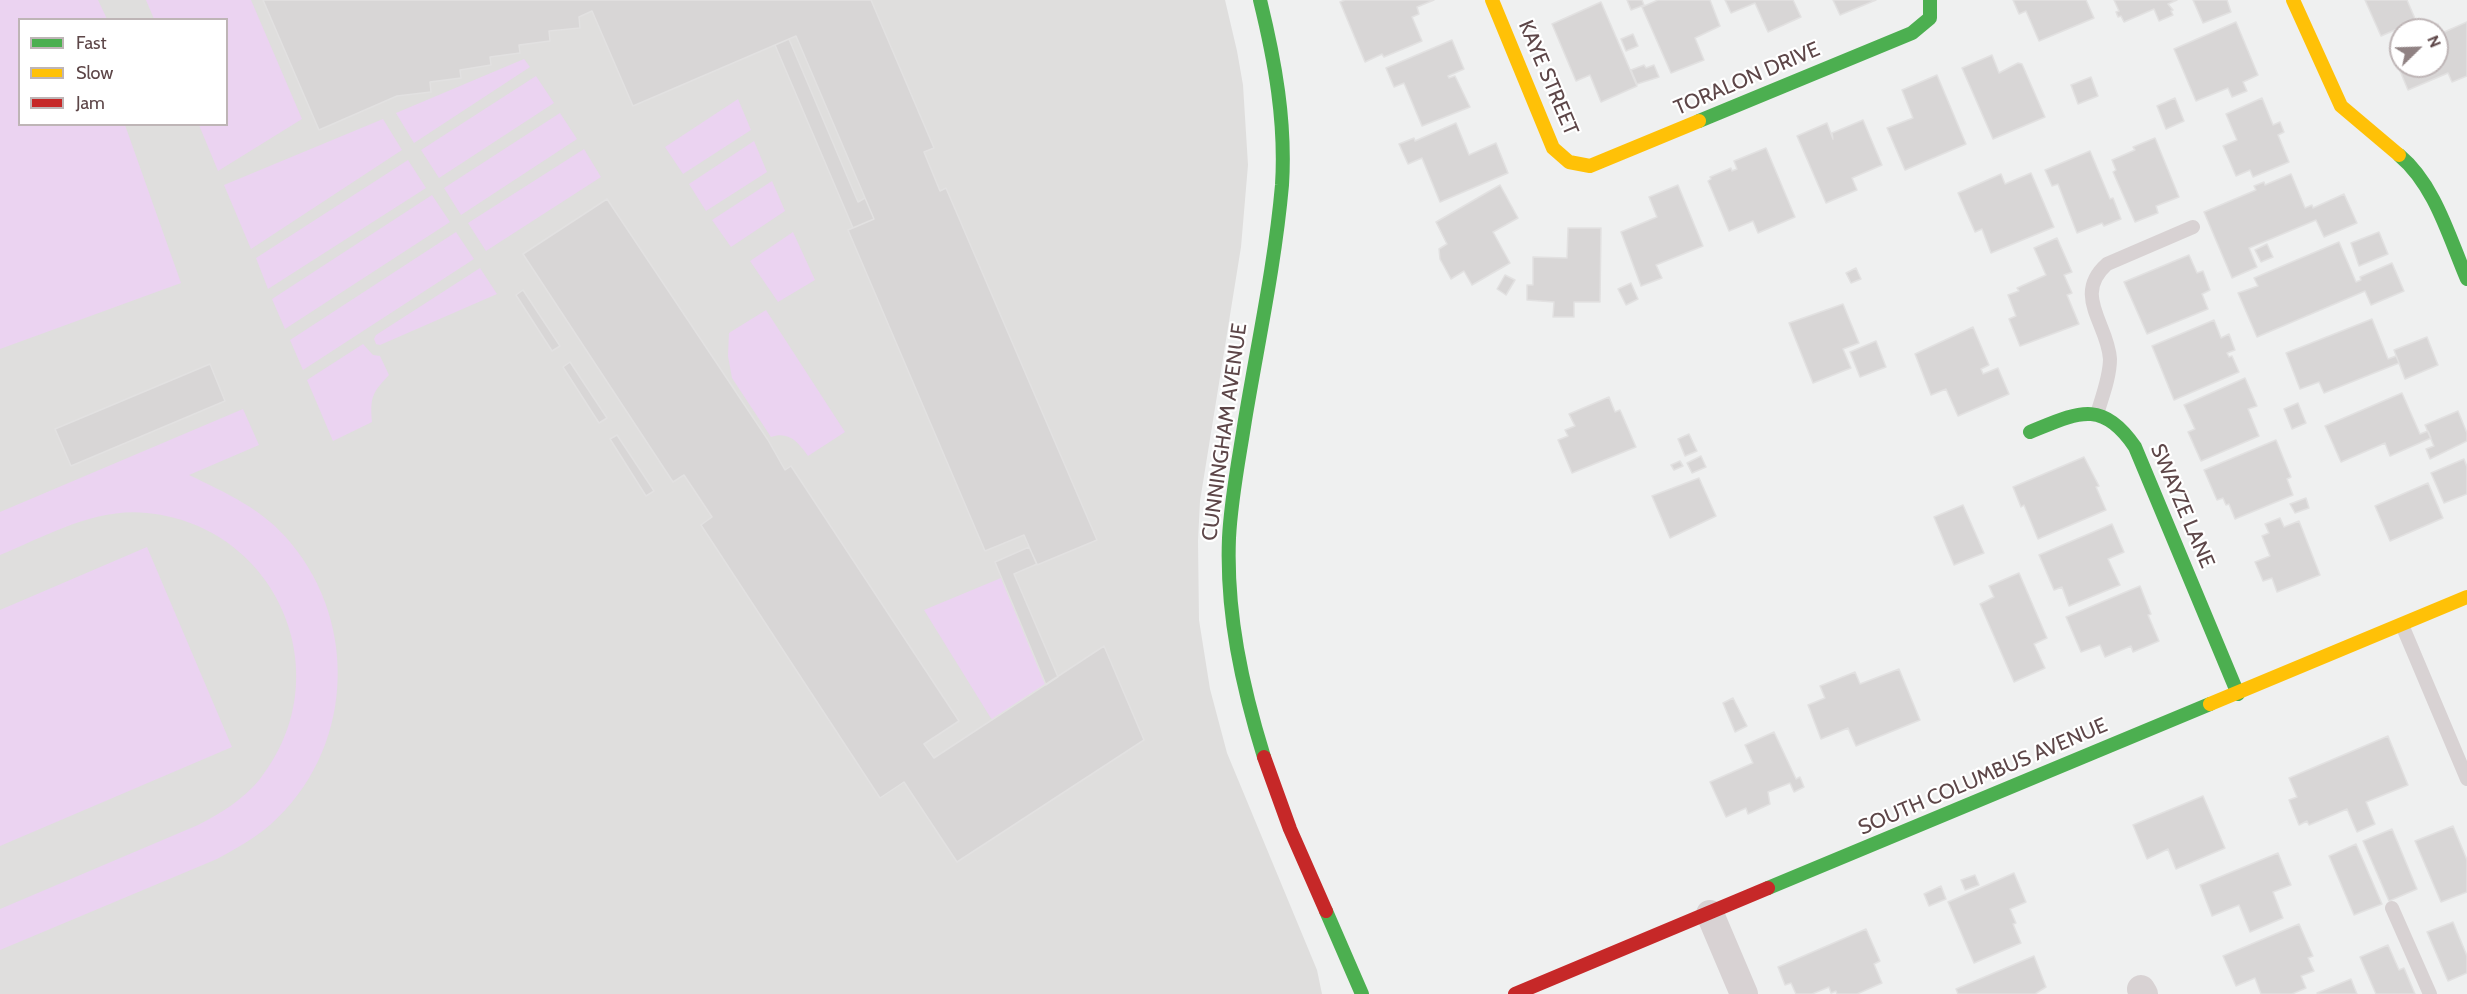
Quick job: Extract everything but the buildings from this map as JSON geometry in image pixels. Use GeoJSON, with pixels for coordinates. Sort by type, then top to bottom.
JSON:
{"type":"FeatureCollection","features":[{"type":"Feature","properties":{"kind":"main road","name":"CUNNINGHAM AVENUE"},"geometry":{"type":"LineString","coordinates":[[1260,0],[1272,46],[1283,158],[1280,210],[1233,500],[1229,539],[1229,590],[1233,637],[1241,684],[1269,777],[1362,994]]}},
{"type":"Feature","properties":{"kind":"main road","name":"KAYE STREET"},"geometry":{"type":"LineString","coordinates":[[1492,0],[1553,148],[1565,161],[1576,165]]}},
{"type":"Feature","properties":{"kind":"main road","name":"TORALON DRIVE"},"geometry":{"type":"LineString","coordinates":[[1576,165],[1590,166],[1609,160],[1912,33],[1930,18],[1930,0]]}},
{"type":"Feature","properties":{"kind":"main road"},"geometry":{"type":"LineString","coordinates":[[2293,0],[2341,106],[2413,167],[2427,186],[2467,279]]}},
{"type":"Feature","properties":{"kind":"main road"},"geometry":{"type":"LineString","coordinates":[[2030,432],[2075,415],[2097,414]]}},
{"type":"Feature","properties":{"kind":"main road","name":"SWAYZE LANE"},"geometry":{"type":"LineString","coordinates":[[2097,414],[2113,419],[2126,431],[2135,447],[2238,694]]}},
{"type":"Feature","properties":{"kind":"main road","name":"SOUTH COLUMBUS AVENUE"},"geometry":{"type":"LineString","coordinates":[[1515,994],[2467,597]]}},
{"type":"Feature","properties":{"kind":"street"},"geometry":{"type":"LineString","coordinates":[[1710,914],[1744,994]]}},
{"type":"Feature","properties":{"kind":"lane"},"geometry":{"type":"LineString","coordinates":[[2097,414],[2110,358],[2093,305],[2092,286],[2097,273],[2107,264],[2193,227]]}},
{"type":"Feature","properties":{"kind":"lane"},"geometry":{"type":"LineString","coordinates":[[2402,625],[2467,779]]}},
{"type":"Feature","properties":{"kind":"lane"},"geometry":{"type":"LineString","coordinates":[[2392,908],[2430,994]]}},
{"type":"Feature","properties":{"kind":"shaded area"},"geometry":{"type":"Polygon","coordinates":[[[0,0],[1225,0],[1243,85],[1248,165],[1241,247],[1200,501],[1199,620],[1210,689],[1227,753],[1317,970],[1322,994],[0,994],[0,0]]]}},
{"type":"Feature","properties":{"kind":"shaded area"},"geometry":{"type":"Polygon","coordinates":[[[0,0],[98,0],[107,18],[18,18],[18,126],[125,126],[181,283],[0,349],[0,0]]]}},
{"type":"Feature","properties":{"kind":"shaded area"},"geometry":{"type":"Polygon","coordinates":[[[146,0],[251,0],[302,119],[218,171],[199,126],[228,126],[228,18],[154,18],[146,0]]]}},
{"type":"Feature","properties":{"kind":"shaded area"},"geometry":{"type":"Polygon","coordinates":[[[524,59],[530,67],[414,143],[396,113],[524,59]]]}},
{"type":"Feature","properties":{"kind":"shaded area"},"geometry":{"type":"Polygon","coordinates":[[[536,76],[554,103],[439,178],[421,150],[536,76]]]}},
{"type":"Feature","properties":{"kind":"shaded area"},"geometry":{"type":"Polygon","coordinates":[[[738,99],[751,130],[683,174],[665,147],[738,99]]]}},
{"type":"Feature","properties":{"kind":"shaded area"},"geometry":{"type":"Polygon","coordinates":[[[560,113],[577,139],[461,215],[444,188],[560,113]]]}},
{"type":"Feature","properties":{"kind":"shaded area"},"geometry":{"type":"Polygon","coordinates":[[[383,119],[402,150],[251,249],[224,185],[383,119]]]}},
{"type":"Feature","properties":{"kind":"shaded area"},"geometry":{"type":"Polygon","coordinates":[[[754,141],[767,172],[706,211],[689,184],[754,141]]]}},
{"type":"Feature","properties":{"kind":"shaded area"},"geometry":{"type":"Polygon","coordinates":[[[584,149],[601,177],[486,251],[468,223],[584,149]]]}},
{"type":"Feature","properties":{"kind":"shaded area"},"geometry":{"type":"Polygon","coordinates":[[[408,160],[426,188],[268,289],[256,258],[408,160]]]}},
{"type":"Feature","properties":{"kind":"shaded area"},"geometry":{"type":"Polygon","coordinates":[[[772,181],[785,211],[731,247],[712,220],[772,181]]]}},
{"type":"Feature","properties":{"kind":"shaded area"},"geometry":{"type":"Polygon","coordinates":[[[432,195],[450,222],[285,329],[272,299],[432,195]]]}},
{"type":"Feature","properties":{"kind":"shaded area"},"geometry":{"type":"Polygon","coordinates":[[[456,232],[474,259],[303,370],[290,340],[456,232]]]}},
{"type":"Feature","properties":{"kind":"shaded area"},"geometry":{"type":"Polygon","coordinates":[[[793,232],[815,280],[778,302],[750,261],[793,232]]]}},
{"type":"Feature","properties":{"kind":"shaded area"},"geometry":{"type":"Polygon","coordinates":[[[480,268],[497,294],[380,345],[376,344],[374,339],[376,335],[480,268]]]}},
{"type":"Feature","properties":{"kind":"shaded area"},"geometry":{"type":"Polygon","coordinates":[[[766,310],[845,432],[808,456],[792,439],[783,435],[771,437],[732,378],[728,356],[729,333],[766,310]]]}},
{"type":"Feature","properties":{"kind":"shaded area"},"geometry":{"type":"Polygon","coordinates":[[[363,344],[373,355],[380,356],[389,375],[373,396],[372,422],[333,441],[307,380],[363,344]]]}},
{"type":"Feature","properties":{"kind":"shaded area"},"geometry":{"type":"Polygon","coordinates":[[[243,409],[259,445],[189,475],[217,488],[268,520],[290,542],[313,575],[328,611],[336,649],[337,687],[331,725],[318,762],[298,795],[270,825],[237,848],[217,859],[0,950],[0,909],[198,825],[239,800],[260,779],[284,739],[295,696],[295,653],[283,612],[262,576],[231,546],[193,524],[147,513],[109,514],[53,532],[0,555],[0,512],[243,409]]]}},
{"type":"Feature","properties":{"kind":"shaded area"},"geometry":{"type":"Polygon","coordinates":[[[147,547],[232,747],[0,846],[0,610],[147,547]]]}},
{"type":"Feature","properties":{"kind":"shaded area"},"geometry":{"type":"Polygon","coordinates":[[[1001,578],[1046,685],[992,720],[924,610],[1001,578]]]}},
{"type":"Feature","properties":{"kind":"traffic: fast"},"geometry":{"type":"LineString","coordinates":[[1260,0],[1281,115],[1282,185],[1271,274],[1233,493],[1229,566],[1237,649],[1264,757]]}},
{"type":"Feature","properties":{"kind":"traffic: fast"},"geometry":{"type":"LineString","coordinates":[[1699,121],[1912,33],[1930,18],[1930,0]]}},
{"type":"Feature","properties":{"kind":"traffic: fast"},"geometry":{"type":"LineString","coordinates":[[2399,155],[2412,167],[2432,196],[2467,279]]}},
{"type":"Feature","properties":{"kind":"traffic: fast"},"geometry":{"type":"LineString","coordinates":[[2030,432],[2062,419],[2088,414],[2111,421],[2135,447],[2238,694]]}},
{"type":"Feature","properties":{"kind":"traffic: fast"},"geometry":{"type":"LineString","coordinates":[[1768,888],[2210,704]]}},
{"type":"Feature","properties":{"kind":"traffic: fast"},"geometry":{"type":"LineString","coordinates":[[1326,911],[1362,994]]}},
{"type":"Feature","properties":{"kind":"traffic: slow"},"geometry":{"type":"LineString","coordinates":[[1492,0],[1553,148],[1569,162],[1590,166],[1699,121]]}},
{"type":"Feature","properties":{"kind":"traffic: slow"},"geometry":{"type":"LineString","coordinates":[[2293,0],[2341,106],[2399,155]]}},
{"type":"Feature","properties":{"kind":"traffic: slow"},"geometry":{"type":"LineString","coordinates":[[2210,704],[2467,597]]}},
{"type":"Feature","properties":{"kind":"traffic: jam"},"geometry":{"type":"LineString","coordinates":[[1264,757],[1290,829],[1326,911]]}},
{"type":"Feature","properties":{"kind":"traffic: jam"},"geometry":{"type":"LineString","coordinates":[[1515,994],[1768,888]]}}]}
